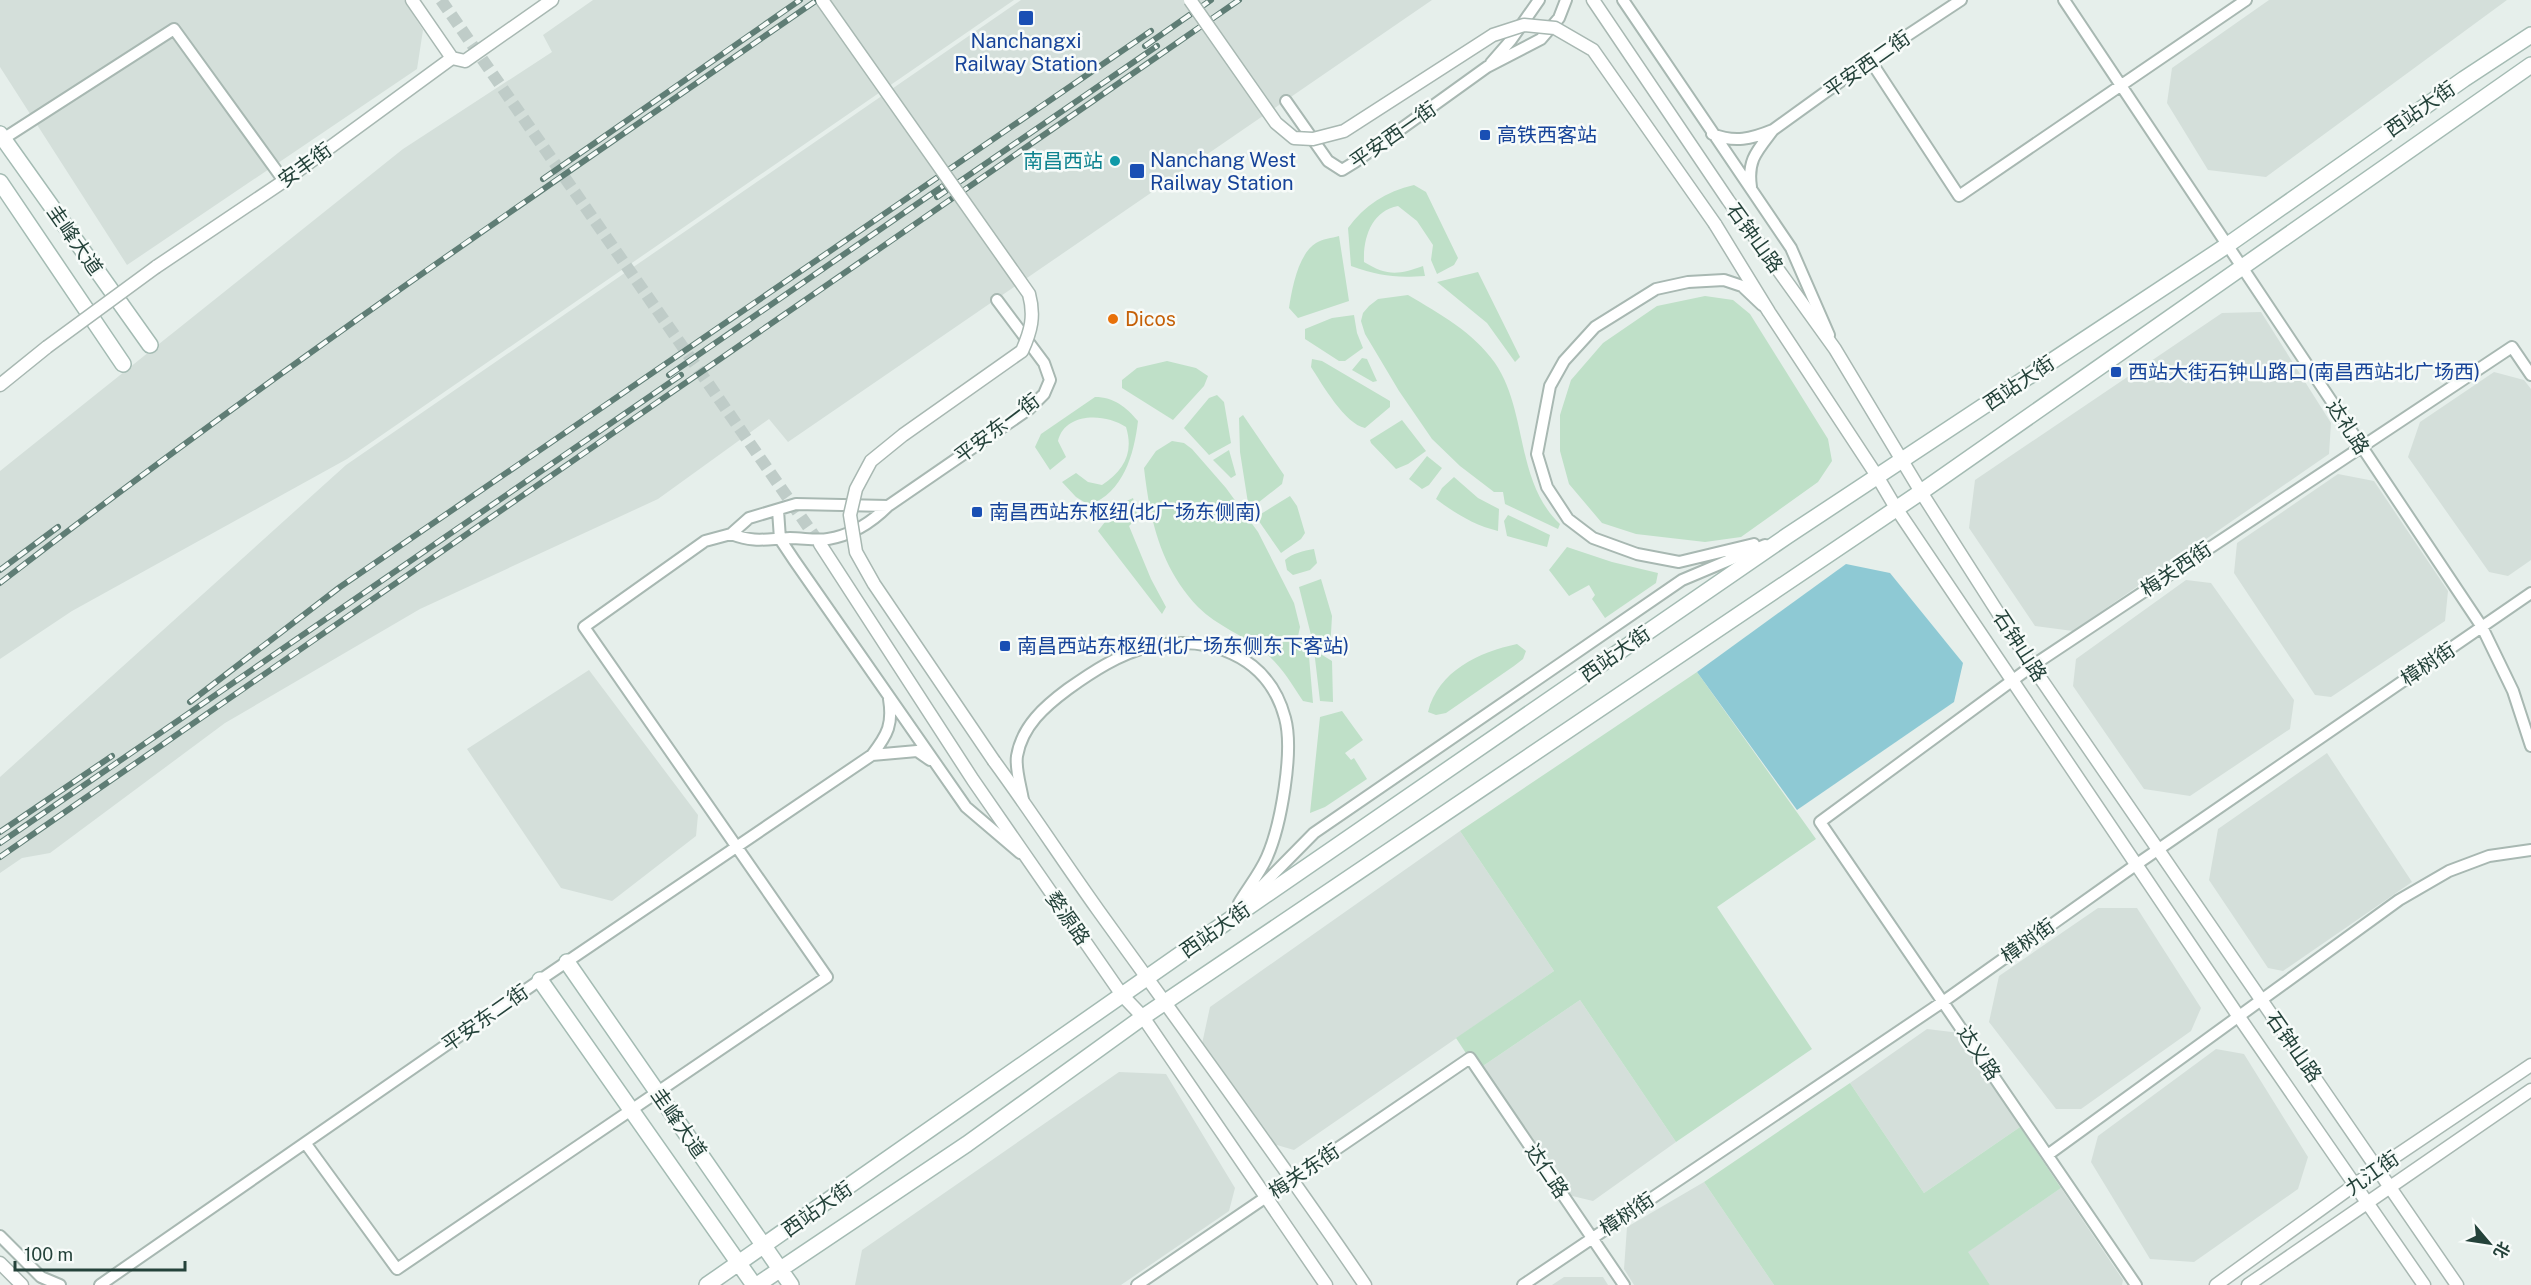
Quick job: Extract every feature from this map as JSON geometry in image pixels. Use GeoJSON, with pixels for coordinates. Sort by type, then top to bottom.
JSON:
{"type":"FeatureCollection","features":[{"type":"Feature","properties":{"kind":"main road"},"geometry":{"type":"LineString","coordinates":[[2464,79],[2531,26]]}},
{"type":"Feature","properties":{"kind":"main road","name":"西站大街"},"geometry":{"type":"LineString","coordinates":[[707,1285],[1228,921],[1787,536],[2229,244],[2464,79],[2531,35]]}},
{"type":"Feature","properties":{"kind":"main road","name":"西站大街"},"geometry":{"type":"LineString","coordinates":[[755,1285],[781,1270],[967,1144],[1143,1017],[1922,492],[2530,66]]}},
{"type":"Feature","properties":{"kind":"main road","name":"圭峰大道"},"geometry":{"type":"LineString","coordinates":[[2,137],[150,345]]}},
{"type":"Feature","properties":{"kind":"main road","name":"圭峰大道"},"geometry":{"type":"LineString","coordinates":[[0,182],[123,364]]}},
{"type":"Feature","properties":{"kind":"main road","name":"圭峰大道"},"geometry":{"type":"LineString","coordinates":[[567,962],[791,1285]]}},
{"type":"Feature","properties":{"kind":"main road","name":"圭峰大道"},"geometry":{"type":"LineString","coordinates":[[540,980],[755,1285]]}},
{"type":"Feature","properties":{"kind":"street"},"geometry":{"type":"LineString","coordinates":[[412,0],[452,58],[465,61],[552,0]]}},
{"type":"Feature","properties":{"kind":"street","name":"婺源路"},"geometry":{"type":"LineString","coordinates":[[822,0],[1029,294],[1033,309],[1031,332],[1022,351],[903,435],[871,461],[856,489],[850,515],[856,552],[874,584],[1064,862],[1293,1179],[1365,1285]]}},
{"type":"Feature","properties":{"kind":"street","name":"石钟山路"},"geometry":{"type":"LineString","coordinates":[[1190,0],[1276,123],[1294,138],[1313,139],[1344,131],[1493,35],[1524,25],[1555,28],[1593,50],[1715,224],[1769,312],[2011,681],[2424,1285]]}},
{"type":"Feature","properties":{"kind":"street"},"geometry":{"type":"LineString","coordinates":[[1487,68],[1511,40],[1539,0]]}},
{"type":"Feature","properties":{"kind":"street"},"geometry":{"type":"LineString","coordinates":[[1487,68],[1541,39],[1559,18],[1566,0]]}},
{"type":"Feature","properties":{"kind":"street","name":"石钟山路"},"geometry":{"type":"LineString","coordinates":[[1593,0],[1728,200],[1835,349],[2032,666],[2457,1285]]}},
{"type":"Feature","properties":{"kind":"street"},"geometry":{"type":"LineString","coordinates":[[1623,0],[1791,248],[1835,349]]}},
{"type":"Feature","properties":{"kind":"street","name":"平安西二街"},"geometry":{"type":"LineString","coordinates":[[1773,130],[1870,60],[1961,0]]}},
{"type":"Feature","properties":{"kind":"street","name":"达礼路"},"geometry":{"type":"LineString","coordinates":[[2064,0],[2229,244],[2360,446],[2482,627],[2513,691],[2531,746]]}},
{"type":"Feature","properties":{"kind":"street"},"geometry":{"type":"LineString","coordinates":[[1870,60],[1959,196],[2246,0]]}},
{"type":"Feature","properties":{"kind":"street"},"geometry":{"type":"LineString","coordinates":[[2,137],[174,29],[285,181]]}},
{"type":"Feature","properties":{"kind":"street","name":"安丰街"},"geometry":{"type":"LineString","coordinates":[[0,385],[47,347],[156,267],[285,181],[452,58]]}},
{"type":"Feature","properties":{"kind":"street","name":"平安西一街"},"geometry":{"type":"LineString","coordinates":[[1286,101],[1328,162],[1342,170],[1487,68]]}},
{"type":"Feature","properties":{"kind":"street"},"geometry":{"type":"LineString","coordinates":[[1752,190],[1748,170],[1756,153],[1773,130]]}},
{"type":"Feature","properties":{"kind":"street"},"geometry":{"type":"LineString","coordinates":[[1712,134],[1729,140],[1750,139],[1773,130]]}},
{"type":"Feature","properties":{"kind":"street"},"geometry":{"type":"LineString","coordinates":[[1769,312],[1742,286],[1724,280],[1688,282],[1656,289],[1595,327],[1564,362],[1550,386],[1537,454],[1546,488],[1568,519],[1593,538],[1637,554],[1679,562],[1787,536]]}},
{"type":"Feature","properties":{"kind":"street","name":"平安东一街"},"geometry":{"type":"LineString","coordinates":[[731,534],[751,542],[780,539],[827,539],[855,531],[874,520],[888,506],[1029,409],[1044,394],[1050,380],[1044,363],[997,300]]}},
{"type":"Feature","properties":{"kind":"street","name":"梅关西街"},"geometry":{"type":"LineString","coordinates":[[1821,822],[2032,666],[2512,346],[2531,375]]}},
{"type":"Feature","properties":{"kind":"street"},"geometry":{"type":"LineString","coordinates":[[306,1144],[397,1269],[826,977],[584,627],[705,541],[731,534],[749,518],[796,504],[888,506]]}},
{"type":"Feature","properties":{"kind":"street"},"geometry":{"type":"LineString","coordinates":[[778,510],[780,539],[966,807],[1027,859]]}},
{"type":"Feature","properties":{"kind":"street"},"geometry":{"type":"LineString","coordinates":[[1228,921],[1314,833],[1595,639],[1682,580],[1787,536]]}},
{"type":"Feature","properties":{"kind":"street","name":"婺源路"},"geometry":{"type":"LineString","coordinates":[[819,544],[1027,859],[1122,995],[1143,1017],[1326,1285]]}},
{"type":"Feature","properties":{"kind":"street","name":"樟树街"},"geometry":{"type":"LineString","coordinates":[[1523,1285],[1944,1001],[2157,849],[2531,593]]}},
{"type":"Feature","properties":{"kind":"street"},"geometry":{"type":"LineString","coordinates":[[1023,800],[1017,757],[1024,730],[1047,707],[1097,668],[1146,648],[1179,642],[1215,646],[1243,659],[1263,675],[1275,694],[1285,719],[1287,752],[1280,811],[1267,857],[1228,921]]}},
{"type":"Feature","properties":{"kind":"street"},"geometry":{"type":"LineString","coordinates":[[872,755],[885,738],[892,717],[889,696]]}},
{"type":"Feature","properties":{"kind":"street"},"geometry":{"type":"LineString","coordinates":[[872,755],[917,750],[939,768]]}},
{"type":"Feature","properties":{"kind":"street","name":"平安东二街"},"geometry":{"type":"LineString","coordinates":[[100,1285],[540,980],[872,755]]}},
{"type":"Feature","properties":{"kind":"street","name":"达义路"},"geometry":{"type":"LineString","coordinates":[[1821,822],[2136,1285]]}},
{"type":"Feature","properties":{"kind":"street"},"geometry":{"type":"LineString","coordinates":[[2049,1154],[2399,900],[2449,871],[2489,856],[2531,850]]}},
{"type":"Feature","properties":{"kind":"street","name":"达仁路"},"geometry":{"type":"LineString","coordinates":[[1470,1058],[1624,1285]]}},
{"type":"Feature","properties":{"kind":"street","name":"梅关东街"},"geometry":{"type":"LineString","coordinates":[[1137,1285],[1470,1058]]}},
{"type":"Feature","properties":{"kind":"street","name":"九江街"},"geometry":{"type":"LineString","coordinates":[[2217,1285],[2378,1168],[2531,1065]]}},
{"type":"Feature","properties":{"kind":"street","name":"九江街"},"geometry":{"type":"LineString","coordinates":[[2248,1285],[2531,1090]]}},
{"type":"Feature","properties":{"kind":"street"},"geometry":{"type":"LineString","coordinates":[[0,1236],[41,1277],[60,1285]]}},
{"type":"Feature","properties":{"kind":"street"},"geometry":{"type":"LineString","coordinates":[[0,1263],[22,1285]]}},
{"type":"Feature","properties":{"kind":"street"},"geometry":{"type":"LineString","coordinates":[[112,1285],[127,1267]]}},
{"type":"Feature","properties":{"kind":"shaded area"},"geometry":{"type":"Polygon","coordinates":[[[0,0],[404,0],[423,30],[417,69],[127,265],[0,67],[0,0]]]}},
{"type":"Feature","properties":{"kind":"shaded area"},"geometry":{"type":"Polygon","coordinates":[[[593,0],[1014,0],[347,459],[72,611],[0,659],[0,471],[403,149],[552,52],[543,35],[593,0]]]}},
{"type":"Feature","properties":{"kind":"shaded area"},"geometry":{"type":"Polygon","coordinates":[[[1021,0],[1432,0],[788,442],[769,419],[658,499],[420,609],[225,723],[50,853],[22,858],[0,873],[0,777],[346,465],[1021,0]]]}},
{"type":"Feature","properties":{"kind":"shaded area"},"geometry":{"type":"Polygon","coordinates":[[[2269,0],[2507,0],[2266,177],[2208,170],[2167,103],[2172,68],[2269,0]]]}},
{"type":"Feature","properties":{"kind":"shaded area"},"geometry":{"type":"Polygon","coordinates":[[[2261,312],[2331,423],[2329,454],[2073,631],[2035,626],[1969,528],[1975,480],[2222,313],[2261,312]]]}},
{"type":"Feature","properties":{"kind":"shaded area"},"geometry":{"type":"Polygon","coordinates":[[[2494,372],[2524,380],[2531,389],[2531,560],[2508,576],[2489,572],[2408,457],[2420,422],[2494,372]]]}},
{"type":"Feature","properties":{"kind":"shaded area"},"geometry":{"type":"Polygon","coordinates":[[[2338,474],[2374,481],[2448,591],[2445,621],[2331,697],[2315,695],[2234,573],[2237,543],[2338,474]]]}},
{"type":"Feature","properties":{"kind":"shaded area"},"geometry":{"type":"Polygon","coordinates":[[[2186,580],[2211,583],[2294,700],[2290,729],[2190,796],[2144,789],[2073,686],[2076,659],[2186,580]]]}},
{"type":"Feature","properties":{"kind":"shaded area"},"geometry":{"type":"Polygon","coordinates":[[[589,670],[698,815],[696,836],[612,901],[561,888],[467,749],[589,670]]]}},
{"type":"Feature","properties":{"kind":"shaded area"},"geometry":{"type":"Polygon","coordinates":[[[2327,753],[2412,882],[2283,971],[2268,968],[2209,880],[2218,829],[2327,753]]]}},
{"type":"Feature","properties":{"kind":"shaded area"},"geometry":{"type":"Polygon","coordinates":[[[1460,831],[1554,971],[1294,1150],[1263,1141],[1200,1053],[1210,1007],[1460,831]]]}},
{"type":"Feature","properties":{"kind":"shaded area"},"geometry":{"type":"Polygon","coordinates":[[[2098,908],[2137,908],[2201,1008],[2191,1031],[2081,1109],[2056,1109],[1989,1022],[1999,976],[2098,908]]]}},
{"type":"Feature","properties":{"kind":"shaded area"},"geometry":{"type":"Polygon","coordinates":[[[1580,1000],[1676,1142],[1593,1201],[1560,1193],[1477,1070],[1580,1000]]]}},
{"type":"Feature","properties":{"kind":"shaded area"},"geometry":{"type":"Polygon","coordinates":[[[1927,1029],[1960,1033],[2020,1127],[1924,1193],[1850,1083],[1927,1029]]]}},
{"type":"Feature","properties":{"kind":"shaded area"},"geometry":{"type":"Polygon","coordinates":[[[2216,1049],[2244,1054],[2308,1157],[2298,1189],[2194,1262],[2150,1259],[2091,1162],[2098,1136],[2216,1049]]]}},
{"type":"Feature","properties":{"kind":"shaded area"},"geometry":{"type":"Polygon","coordinates":[[[1119,1072],[1166,1074],[1235,1188],[1229,1211],[1121,1285],[855,1285],[862,1250],[1119,1072]]]}},
{"type":"Feature","properties":{"kind":"shaded area"},"geometry":{"type":"Polygon","coordinates":[[[1704,1182],[1774,1285],[1634,1285],[1624,1269],[1627,1227],[1704,1182]]]}},
{"type":"Feature","properties":{"kind":"shaded area"},"geometry":{"type":"Polygon","coordinates":[[[2061,1188],[2123,1280],[2122,1285],[1990,1285],[1967,1252],[2061,1188]]]}},
{"type":"Feature","properties":{"kind":"shaded area"},"geometry":{"type":"Polygon","coordinates":[[[1564,1277],[1603,1277],[1608,1285],[1552,1285],[1564,1277]]]}},
{"type":"Feature","properties":{"kind":"green space"},"geometry":{"type":"Polygon","coordinates":[[[1414,185],[1426,192],[1458,258],[1454,265],[1437,274],[1431,260],[1433,245],[1417,221],[1398,206],[1382,213],[1371,227],[1365,243],[1364,262],[1379,270],[1393,273],[1423,266],[1425,276],[1387,276],[1351,266],[1348,228],[1376,200],[1414,185]]]}},
{"type":"Feature","properties":{"kind":"green space"},"geometry":{"type":"Polygon","coordinates":[[[1339,236],[1349,301],[1298,318],[1289,308],[1300,263],[1316,243],[1339,236]]]}},
{"type":"Feature","properties":{"kind":"green space"},"geometry":{"type":"Polygon","coordinates":[[[1478,272],[1520,357],[1515,362],[1487,323],[1437,282],[1478,272]]]}},
{"type":"Feature","properties":{"kind":"green space"},"geometry":{"type":"Polygon","coordinates":[[[1408,295],[1466,333],[1495,363],[1513,402],[1528,467],[1546,507],[1560,524],[1558,529],[1505,504],[1503,492],[1494,492],[1460,466],[1432,439],[1399,391],[1365,334],[1361,321],[1363,313],[1378,299],[1408,295]]]}},
{"type":"Feature","properties":{"kind":"green space"},"geometry":{"type":"Polygon","coordinates":[[[1705,296],[1733,300],[1750,314],[1828,439],[1832,461],[1818,482],[1741,537],[1705,542],[1636,534],[1602,523],[1569,484],[1560,451],[1560,415],[1571,380],[1603,343],[1657,306],[1705,296]]]}},
{"type":"Feature","properties":{"kind":"green space"},"geometry":{"type":"Polygon","coordinates":[[[1354,315],[1357,333],[1363,348],[1345,361],[1339,361],[1305,339],[1305,329],[1332,318],[1354,315]]]}},
{"type":"Feature","properties":{"kind":"green space"},"geometry":{"type":"Polygon","coordinates":[[[1362,358],[1367,359],[1377,381],[1373,382],[1352,370],[1362,358]]]}},
{"type":"Feature","properties":{"kind":"green space"},"geometry":{"type":"Polygon","coordinates":[[[1312,359],[1322,361],[1390,401],[1390,407],[1365,428],[1357,425],[1328,393],[1311,367],[1312,359]]]}},
{"type":"Feature","properties":{"kind":"green space"},"geometry":{"type":"Polygon","coordinates":[[[1167,361],[1196,368],[1208,376],[1204,386],[1173,420],[1122,388],[1122,380],[1137,368],[1167,361]]]}},
{"type":"Feature","properties":{"kind":"green space"},"geometry":{"type":"Polygon","coordinates":[[[1217,395],[1224,402],[1231,443],[1209,455],[1184,428],[1209,398],[1217,395]]]}},
{"type":"Feature","properties":{"kind":"green space"},"geometry":{"type":"Polygon","coordinates":[[[1095,397],[1102,397],[1119,404],[1138,421],[1130,459],[1125,471],[1110,492],[1089,505],[1076,497],[1062,482],[1076,473],[1088,482],[1102,485],[1110,479],[1121,467],[1128,453],[1126,427],[1108,419],[1077,420],[1062,431],[1058,441],[1066,457],[1050,470],[1035,447],[1041,434],[1095,397]]]}},
{"type":"Feature","properties":{"kind":"green space"},"geometry":{"type":"Polygon","coordinates":[[[1243,415],[1284,475],[1282,484],[1254,506],[1248,503],[1240,452],[1239,418],[1243,415]]]}},
{"type":"Feature","properties":{"kind":"green space"},"geometry":{"type":"Polygon","coordinates":[[[1402,420],[1426,451],[1408,464],[1396,469],[1370,440],[1402,420]]]}},
{"type":"Feature","properties":{"kind":"green space"},"geometry":{"type":"Polygon","coordinates":[[[1172,441],[1184,443],[1192,449],[1226,488],[1258,532],[1294,603],[1300,627],[1297,641],[1308,645],[1313,703],[1303,701],[1269,656],[1213,620],[1198,607],[1174,576],[1154,524],[1144,468],[1156,451],[1172,441]]]}},
{"type":"Feature","properties":{"kind":"green space"},"geometry":{"type":"Polygon","coordinates":[[[1229,450],[1236,475],[1231,478],[1213,460],[1229,450]]]}},
{"type":"Feature","properties":{"kind":"green space"},"geometry":{"type":"Polygon","coordinates":[[[1427,456],[1442,468],[1429,485],[1422,489],[1409,479],[1427,456]]]}},
{"type":"Feature","properties":{"kind":"green space"},"geometry":{"type":"Polygon","coordinates":[[[1454,477],[1478,498],[1499,509],[1498,531],[1465,518],[1436,499],[1442,488],[1454,477]]]}},
{"type":"Feature","properties":{"kind":"green space"},"geometry":{"type":"Polygon","coordinates":[[[1290,496],[1297,506],[1305,533],[1301,539],[1281,553],[1256,517],[1290,496]]]}},
{"type":"Feature","properties":{"kind":"green space"},"geometry":{"type":"Polygon","coordinates":[[[1133,498],[1138,517],[1129,526],[1151,579],[1166,607],[1162,614],[1098,531],[1118,505],[1133,498]]]}},
{"type":"Feature","properties":{"kind":"green space"},"geometry":{"type":"Polygon","coordinates":[[[1508,515],[1550,535],[1547,547],[1507,536],[1504,521],[1508,515]]]}},
{"type":"Feature","properties":{"kind":"green space"},"geometry":{"type":"Polygon","coordinates":[[[1567,547],[1612,562],[1658,573],[1656,583],[1605,618],[1592,599],[1595,595],[1589,585],[1569,596],[1549,570],[1567,547]]]}},
{"type":"Feature","properties":{"kind":"green space"},"geometry":{"type":"Polygon","coordinates":[[[1314,549],[1317,563],[1310,570],[1293,575],[1287,570],[1285,560],[1295,554],[1314,549]]]}},
{"type":"Feature","properties":{"kind":"green space"},"geometry":{"type":"Polygon","coordinates":[[[1321,579],[1332,616],[1330,651],[1313,643],[1299,587],[1321,579]]]}},
{"type":"Feature","properties":{"kind":"green space"},"geometry":{"type":"Polygon","coordinates":[[[1517,644],[1526,651],[1523,659],[1514,666],[1446,713],[1436,715],[1428,712],[1441,685],[1462,666],[1488,652],[1517,644]]]}},
{"type":"Feature","properties":{"kind":"green space"},"geometry":{"type":"Polygon","coordinates":[[[1314,650],[1332,661],[1333,702],[1320,701],[1314,650]]]}},
{"type":"Feature","properties":{"kind":"green space"},"geometry":{"type":"Polygon","coordinates":[[[1697,672],[1816,839],[1717,907],[1812,1049],[1676,1142],[1580,1000],[1477,1070],[1456,1038],[1554,971],[1460,831],[1697,672]]]}},
{"type":"Feature","properties":{"kind":"green space"},"geometry":{"type":"Polygon","coordinates":[[[1342,711],[1363,740],[1345,753],[1351,760],[1354,758],[1367,779],[1325,807],[1310,813],[1320,717],[1342,711]]]}},
{"type":"Feature","properties":{"kind":"green space"},"geometry":{"type":"Polygon","coordinates":[[[1850,1083],[1924,1193],[2020,1127],[2061,1188],[1968,1252],[1990,1285],[1774,1285],[1704,1182],[1850,1083]]]}},
{"type":"Feature","properties":{"kind":"water"},"geometry":{"type":"Polygon","coordinates":[[[1846,564],[1890,573],[1963,663],[1954,702],[1797,810],[1697,672],[1846,564]]]}},
{"type":"Feature","properties":{"kind":"tunnel"},"geometry":{"type":"LineString","coordinates":[[441,0],[820,544]]}},
{"type":"Feature","properties":{"kind":"railway"},"geometry":{"type":"LineString","coordinates":[[543,179],[800,0]]}},
{"type":"Feature","properties":{"kind":"railway"},"geometry":{"type":"LineString","coordinates":[[0,583],[302,359],[817,0]]}},
{"type":"Feature","properties":{"kind":"railway"},"geometry":{"type":"LineString","coordinates":[[1145,46],[1211,0]]}},
{"type":"Feature","properties":{"kind":"railway"},"geometry":{"type":"LineString","coordinates":[[0,857],[1239,0]]}},
{"type":"Feature","properties":{"kind":"railway"},"geometry":{"type":"LineString","coordinates":[[190,702],[340,587],[1151,31]]}},
{"type":"Feature","properties":{"kind":"railway"},"geometry":{"type":"LineString","coordinates":[[937,197],[1157,46]]}},
{"type":"Feature","properties":{"kind":"railway"},"geometry":{"type":"LineString","coordinates":[[669,375],[943,186]]}},
{"type":"Feature","properties":{"kind":"railway"},"geometry":{"type":"LineString","coordinates":[[0,843],[681,375]]}},
{"type":"Feature","properties":{"kind":"railway"},"geometry":{"type":"LineString","coordinates":[[0,570],[58,527]]}},
{"type":"Feature","properties":{"kind":"railway"},"geometry":{"type":"LineString","coordinates":[[0,832],[112,756]]}},
{"type":"Feature","properties":{"kind":"place","name":"Nanchangxi Railway Station"},"geometry":{"type":"Point","coordinates":[1026,18]}},
{"type":"Feature","properties":{"kind":"place","name":"高铁西客站"},"geometry":{"type":"Point","coordinates":[1485,135]}},
{"type":"Feature","properties":{"kind":"place","name":"南昌西站"},"geometry":{"type":"Point","coordinates":[1115,161]}},
{"type":"Feature","properties":{"kind":"place","name":"Nanchang West Railway Station"},"geometry":{"type":"Point","coordinates":[1137,171]}},
{"type":"Feature","properties":{"kind":"place","name":"Dicos"},"geometry":{"type":"Point","coordinates":[1113,319]}},
{"type":"Feature","properties":{"kind":"place","name":"西站大街石钟山路口(南昌西站北广场西)"},"geometry":{"type":"Point","coordinates":[2116,372]}},
{"type":"Feature","properties":{"kind":"place","name":"南昌西站东枢纽(北广场东侧南)"},"geometry":{"type":"Point","coordinates":[977,512]}},
{"type":"Feature","properties":{"kind":"place","name":"南昌西站东枢纽(北广场东侧东下客站)"},"geometry":{"type":"Point","coordinates":[1005,646]}}]}
